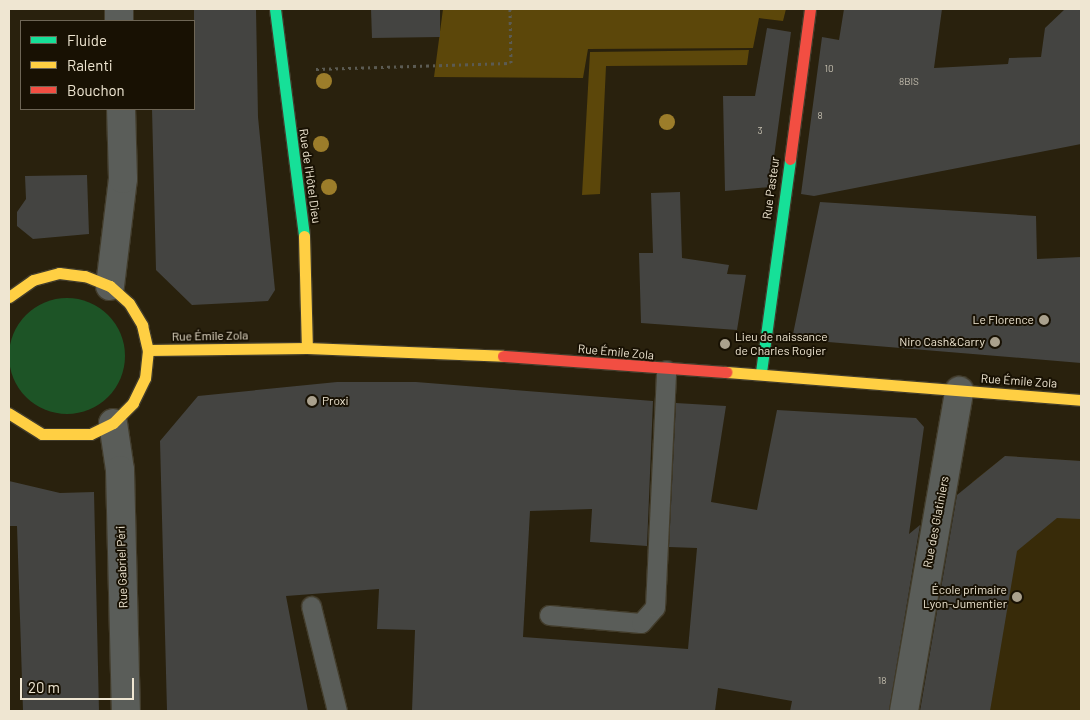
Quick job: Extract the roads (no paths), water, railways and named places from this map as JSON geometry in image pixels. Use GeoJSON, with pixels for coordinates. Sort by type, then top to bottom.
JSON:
{"type":"FeatureCollection","features":[{"type":"Feature","properties":{"kind":"street","name":"Rue de l'Hôtel Dieu"},"geometry":{"type":"LineString","coordinates":[[275,9],[280,70],[302,210],[307,348]]}},
{"type":"Feature","properties":{"kind":"street","name":"Rue Pasteur"},"geometry":{"type":"LineString","coordinates":[[761,372],[810,9]]}},
{"type":"Feature","properties":{"kind":"street"},"geometry":{"type":"LineString","coordinates":[[110,286],[123,179],[121,110]]}},
{"type":"Feature","properties":{"kind":"street"},"geometry":{"type":"LineString","coordinates":[[9,296],[33,280],[59,273],[85,276],[110,286],[129,303],[142,325],[148,350],[145,378],[133,403],[112,423],[90,434],[67,437],[42,434],[9,413]]}},
{"type":"Feature","properties":{"kind":"street","name":"Rue Émile Zola"},"geometry":{"type":"LineString","coordinates":[[148,350],[307,348],[484,354],[666,370],[761,372],[959,391],[1081,400]]}},
{"type":"Feature","properties":{"kind":"street","name":"Rue des Glatiniers"},"geometry":{"type":"LineString","coordinates":[[904,711],[959,391]]}},
{"type":"Feature","properties":{"kind":"street","name":"Rue Gabriel Péri"},"geometry":{"type":"LineString","coordinates":[[112,423],[120,470],[126,711]]}},
{"type":"Feature","properties":{"kind":"lane"},"geometry":{"type":"LineString","coordinates":[[549,615],[641,623],[654,607],[666,370]]}},
{"type":"Feature","properties":{"kind":"lane"},"geometry":{"type":"LineString","coordinates":[[311,606],[337,711]]}},
{"type":"Feature","properties":{"kind":"place","name":"Le Florence"},"geometry":{"type":"Point","coordinates":[1044,320]}},
{"type":"Feature","properties":{"kind":"place","name":"Niro Cash&Carry"},"geometry":{"type":"Point","coordinates":[995,342]}},
{"type":"Feature","properties":{"kind":"place","name":"Lieu de naissance de Charles Rogier"},"geometry":{"type":"Point","coordinates":[725,344]}},
{"type":"Feature","properties":{"kind":"place","name":"Proxi"},"geometry":{"type":"Point","coordinates":[312,401]}},
{"type":"Feature","properties":{"kind":"place","name":"École primaire Lyon-Jumentier"},"geometry":{"type":"Point","coordinates":[1017,597]}}]}
